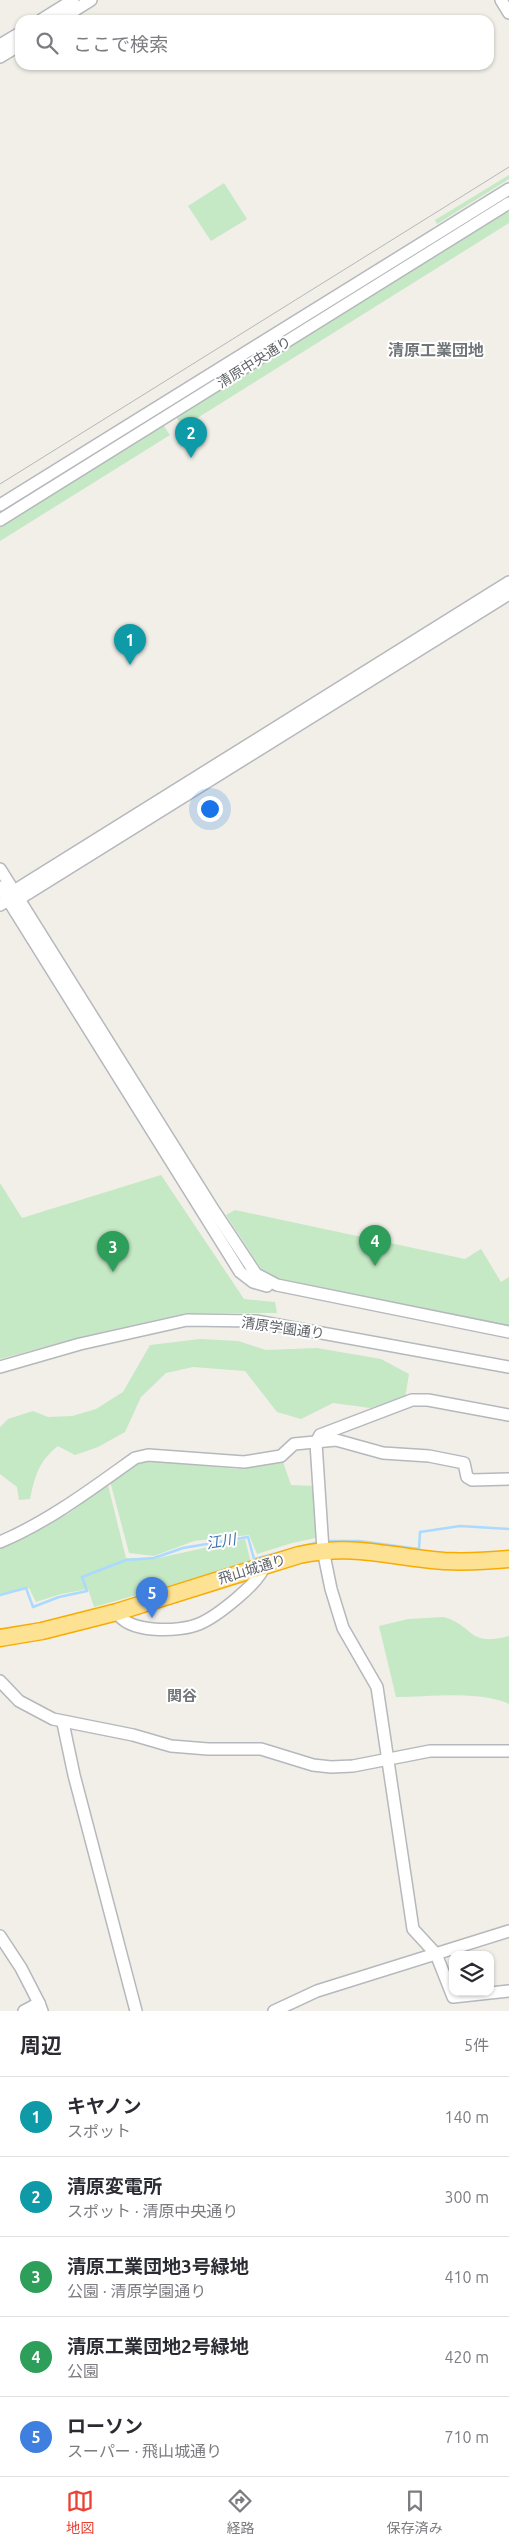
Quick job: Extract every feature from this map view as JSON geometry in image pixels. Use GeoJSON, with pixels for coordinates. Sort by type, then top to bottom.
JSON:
{"type":"FeatureCollection","features":[{"type":"Feature","properties":{"kind":"highway","name":"飛山城通り"},"geometry":{"type":"LineString","coordinates":[[0,1638],[117,1612],[264,1566],[323,1550],[368,1550],[444,1561],[509,1559]]}},
{"type":"Feature","properties":{"kind":"street"},"geometry":{"type":"LineString","coordinates":[[49,15],[73,0]]}},
{"type":"Feature","properties":{"kind":"street"},"geometry":{"type":"LineString","coordinates":[[67,15],[91,0]]}},
{"type":"Feature","properties":{"kind":"street"},"geometry":{"type":"LineString","coordinates":[[501,0],[509,13]]}},
{"type":"Feature","properties":{"kind":"street"},"geometry":{"type":"LineString","coordinates":[[0,46],[15,36]]}},
{"type":"Feature","properties":{"kind":"street"},"geometry":{"type":"LineString","coordinates":[[0,57],[15,48]]}},
{"type":"Feature","properties":{"kind":"street","name":"清原中央通り"},"geometry":{"type":"LineString","coordinates":[[0,505],[509,189]]}},
{"type":"Feature","properties":{"kind":"street","name":"清原中央通り"},"geometry":{"type":"LineString","coordinates":[[0,520],[509,203]]}},
{"type":"Feature","properties":{"kind":"street"},"geometry":{"type":"LineString","coordinates":[[10,899],[509,582]]}},
{"type":"Feature","properties":{"kind":"street"},"geometry":{"type":"LineString","coordinates":[[10,899],[509,594]]}},
{"type":"Feature","properties":{"kind":"street"},"geometry":{"type":"LineString","coordinates":[[0,868],[10,899]]}},
{"type":"Feature","properties":{"kind":"street"},"geometry":{"type":"LineString","coordinates":[[0,887],[10,899],[240,1272],[252,1282],[260,1285],[277,1285],[509,1332]]}},
{"type":"Feature","properties":{"kind":"street","name":"清原学園通り"},"geometry":{"type":"LineString","coordinates":[[0,1367],[80,1344],[186,1320],[256,1321],[509,1367]]}},
{"type":"Feature","properties":{"kind":"street"},"geometry":{"type":"LineString","coordinates":[[509,1415],[428,1400],[412,1400],[320,1436],[316,1443],[323,1550],[331,1588],[343,1628],[377,1687],[413,1929],[436,1954],[453,1997],[509,1991]]}},
{"type":"Feature","properties":{"kind":"street"},"geometry":{"type":"LineString","coordinates":[[0,1542],[16,1535],[66,1505],[135,1458],[148,1455],[244,1462],[281,1456],[294,1444],[336,1440],[384,1454],[451,1460],[464,1463],[467,1477],[472,1480],[509,1479]]}},
{"type":"Feature","properties":{"kind":"street"},"geometry":{"type":"LineString","coordinates":[[117,1612],[125,1622],[141,1627],[160,1629],[194,1626],[210,1618],[256,1582],[263,1573],[264,1566]]}},
{"type":"Feature","properties":{"kind":"street"},"geometry":{"type":"LineString","coordinates":[[0,1680],[18,1701],[38,1713],[63,1722],[133,1735],[171,1746],[208,1749],[261,1749],[322,1766],[353,1766],[430,1751],[509,1751]]}},
{"type":"Feature","properties":{"kind":"street"},"geometry":{"type":"LineString","coordinates":[[63,1722],[74,1775],[136,2011]]}},
{"type":"Feature","properties":{"kind":"street"},"geometry":{"type":"LineString","coordinates":[[274,2011],[317,1991],[509,1931]]}},
{"type":"Feature","properties":{"kind":"street"},"geometry":{"type":"LineString","coordinates":[[0,1936],[22,1968],[40,2007],[24,2011]]}},
{"type":"Feature","properties":{"kind":"green space"},"geometry":{"type":"Polygon","coordinates":[[[509,175],[509,179],[437,224],[435,220],[509,175]]]}},
{"type":"Feature","properties":{"kind":"green space"},"geometry":{"type":"Polygon","coordinates":[[[224,183],[247,219],[211,241],[188,206],[224,183]]]}},
{"type":"Feature","properties":{"kind":"green space"},"geometry":{"type":"Polygon","coordinates":[[[505,211],[509,212],[509,223],[183,427],[176,417],[505,211]]]}},
{"type":"Feature","properties":{"kind":"green space"},"geometry":{"type":"Polygon","coordinates":[[[163,425],[170,435],[0,541],[0,526],[163,425]]]}},
{"type":"Feature","properties":{"kind":"green space"},"geometry":{"type":"Polygon","coordinates":[[[161,1175],[244,1299],[275,1302],[277,1313],[186,1313],[89,1335],[0,1359],[0,1183],[22,1218],[161,1175]]]}},
{"type":"Feature","properties":{"kind":"green space"},"geometry":{"type":"Polygon","coordinates":[[[235,1210],[465,1259],[481,1249],[501,1282],[509,1277],[509,1327],[266,1276],[226,1215],[235,1210]]]}},
{"type":"Feature","properties":{"kind":"green space"},"geometry":{"type":"Polygon","coordinates":[[[200,1339],[238,1341],[266,1350],[317,1348],[381,1359],[409,1374],[405,1398],[370,1408],[333,1403],[301,1419],[277,1412],[245,1371],[193,1367],[166,1373],[141,1397],[125,1432],[98,1447],[75,1455],[58,1446],[42,1463],[30,1499],[19,1500],[17,1487],[0,1474],[0,1427],[8,1419],[33,1411],[48,1417],[72,1416],[96,1409],[123,1392],[150,1345],[200,1339]]]}},
{"type":"Feature","properties":{"kind":"green space"},"geometry":{"type":"Polygon","coordinates":[[[140,1460],[237,1469],[283,1462],[291,1485],[315,1486],[320,1537],[292,1543],[257,1554],[249,1535],[194,1541],[154,1556],[129,1553],[110,1481],[140,1460]]]}},
{"type":"Feature","properties":{"kind":"green space"},"geometry":{"type":"Polygon","coordinates":[[[108,1485],[126,1558],[154,1559],[245,1539],[251,1563],[94,1607],[88,1589],[61,1594],[36,1602],[29,1588],[0,1594],[0,1544],[68,1514],[108,1485]]]}},
{"type":"Feature","properties":{"kind":"green space"},"geometry":{"type":"Polygon","coordinates":[[[444,1617],[454,1621],[478,1637],[495,1639],[509,1636],[509,1704],[484,1697],[469,1696],[396,1697],[379,1626],[408,1619],[444,1617]]]}},
{"type":"Feature","properties":{"kind":"waterway","name":"江川"},"geometry":{"type":"LineString","coordinates":[[327,1541],[359,1541],[419,1549],[420,1532],[460,1526],[509,1529]]}},
{"type":"Feature","properties":{"kind":"waterway","name":"江川"},"geometry":{"type":"LineString","coordinates":[[0,1595],[26,1588],[33,1607],[59,1597],[87,1591],[82,1577],[126,1560],[154,1558],[183,1548],[248,1537],[254,1559],[319,1542]]}},
{"type":"Feature","properties":{"kind":"tram line"},"geometry":{"type":"LineString","coordinates":[[0,484],[509,167]]}},
{"type":"Feature","properties":{"kind":"place","name":"清原変電所"},"geometry":{"type":"Point","coordinates":[191,458]}},
{"type":"Feature","properties":{"kind":"place","name":"キヤノン"},"geometry":{"type":"Point","coordinates":[130,665]}},
{"type":"Feature","properties":{"kind":"place","name":"清原工業団地2号緑地"},"geometry":{"type":"Point","coordinates":[375,1266]}},
{"type":"Feature","properties":{"kind":"place","name":"清原工業団地3号緑地"},"geometry":{"type":"Point","coordinates":[113,1272]}},
{"type":"Feature","properties":{"kind":"place","name":"ローソン"},"geometry":{"type":"Point","coordinates":[152,1618]}},
{"type":"Feature","properties":{"kind":"district","name":"清原工業団地"},"geometry":{"type":"Point","coordinates":[436,350]}},
{"type":"Feature","properties":{"kind":"district","name":"関谷"},"geometry":{"type":"Point","coordinates":[182,1695]}}]}
